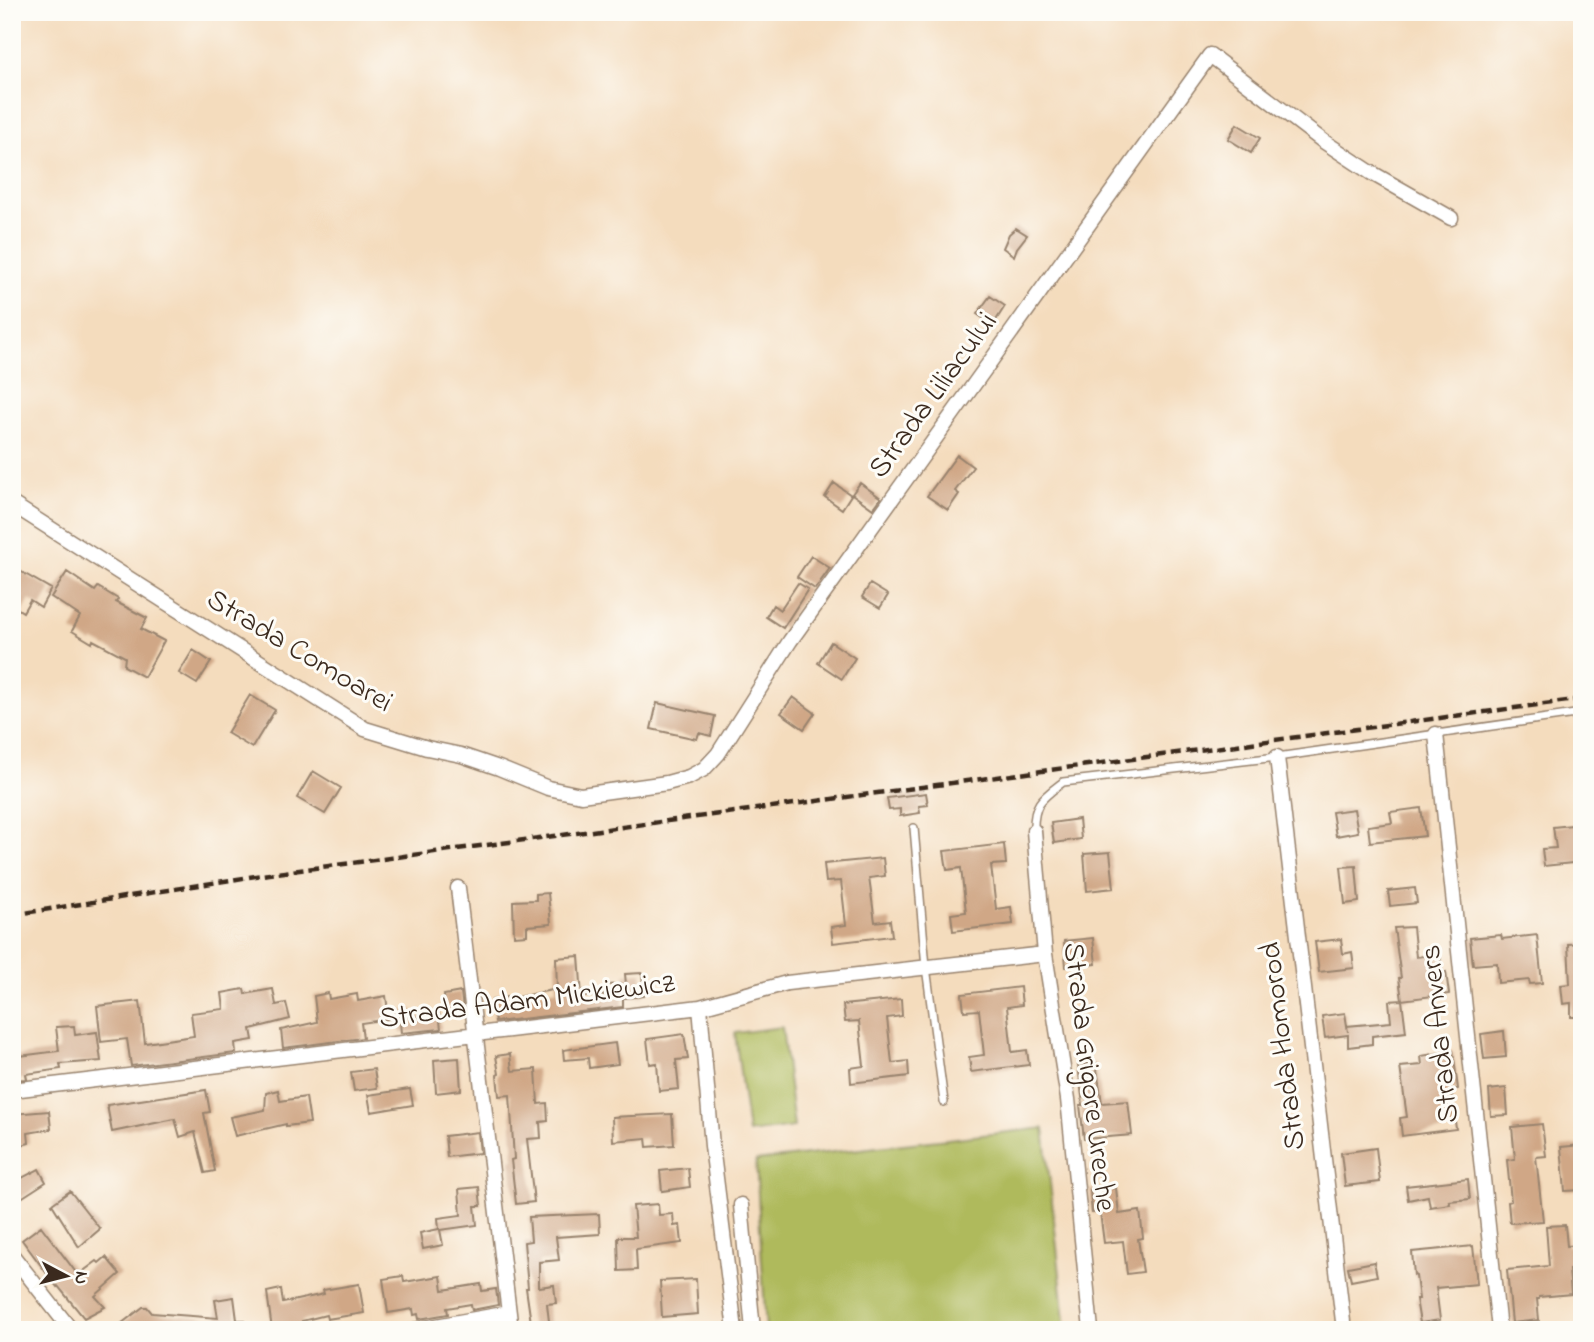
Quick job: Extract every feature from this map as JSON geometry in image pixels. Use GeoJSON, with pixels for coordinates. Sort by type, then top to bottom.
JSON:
{"type":"FeatureCollection","features":[{"type":"Feature","properties":{"kind":"street","name":"Strada Liliacului"},"geometry":{"type":"LineString","coordinates":[[704,769],[718,754],[790,641],[1210,55],[1323,141],[1370,172],[1451,218]]}},
{"type":"Feature","properties":{"kind":"street","name":"Strada Comoarei"},"geometry":{"type":"LineString","coordinates":[[12,504],[365,729],[427,748],[461,755],[548,788],[582,795],[667,783],[689,777],[704,769]]}},
{"type":"Feature","properties":{"kind":"street","name":"Strada Anvers"},"geometry":{"type":"LineString","coordinates":[[1436,734],[1499,1330]]}},
{"type":"Feature","properties":{"kind":"street","name":"Strada Homorod"},"geometry":{"type":"LineString","coordinates":[[1277,757],[1343,1330]]}},
{"type":"Feature","properties":{"kind":"street","name":"Strada Grigore Ureche"},"geometry":{"type":"LineString","coordinates":[[1034,831],[1045,954],[1068,1099],[1091,1330]]}},
{"type":"Feature","properties":{"kind":"street"},"geometry":{"type":"LineString","coordinates":[[458,888],[511,1330]]}},
{"type":"Feature","properties":{"kind":"street","name":"Strada Adam Mickiewicz"},"geometry":{"type":"LineString","coordinates":[[12,1090],[700,1007],[787,983],[1045,954]]}},
{"type":"Feature","properties":{"kind":"street"},"geometry":{"type":"LineString","coordinates":[[700,1007],[712,1146],[735,1330]]}},
{"type":"Feature","properties":{"kind":"street"},"geometry":{"type":"LineString","coordinates":[[741,1205],[753,1330]]}},
{"type":"Feature","properties":{"kind":"street"},"geometry":{"type":"LineString","coordinates":[[12,1255],[71,1330]]}},
{"type":"Feature","properties":{"kind":"street"},"geometry":{"type":"LineString","coordinates":[[414,1330],[509,1313]]}},
{"type":"Feature","properties":{"kind":"lane"},"geometry":{"type":"LineString","coordinates":[[1034,831],[1033,815],[1040,799],[1063,782],[1277,757],[1582,713]]}},
{"type":"Feature","properties":{"kind":"lane"},"geometry":{"type":"LineString","coordinates":[[914,828],[926,967],[944,1102]]}},
{"type":"Feature","properties":{"kind":"green space"},"geometry":{"type":"Polygon","coordinates":[[[782,1027],[794,1127],[748,1133],[735,1033],[782,1027]]]}},
{"type":"Feature","properties":{"kind":"green space"},"geometry":{"type":"Polygon","coordinates":[[[1044,1128],[1066,1330],[766,1330],[756,1161],[1044,1128]]]}},
{"type":"Feature","properties":{"kind":"building"},"geometry":{"type":"Polygon","coordinates":[[[1237,124],[1260,138],[1251,153],[1228,139],[1237,124]]]}},
{"type":"Feature","properties":{"kind":"building"},"geometry":{"type":"Polygon","coordinates":[[[1016,228],[1027,235],[1014,256],[1003,248],[1009,234],[1016,228]]]}},
{"type":"Feature","properties":{"kind":"building"},"geometry":{"type":"Polygon","coordinates":[[[990,296],[1005,306],[993,325],[977,314],[990,296]]]}},
{"type":"Feature","properties":{"kind":"building"},"geometry":{"type":"Polygon","coordinates":[[[957,455],[973,467],[955,491],[959,494],[948,510],[927,496],[957,455]]]}},
{"type":"Feature","properties":{"kind":"building"},"geometry":{"type":"Polygon","coordinates":[[[834,483],[851,495],[842,509],[825,497],[834,483]]]}},
{"type":"Feature","properties":{"kind":"building"},"geometry":{"type":"Polygon","coordinates":[[[860,483],[881,498],[873,509],[852,494],[860,483]]]}},
{"type":"Feature","properties":{"kind":"building"},"geometry":{"type":"Polygon","coordinates":[[[811,556],[830,568],[815,589],[797,577],[811,556]]]}},
{"type":"Feature","properties":{"kind":"building"},"geometry":{"type":"Polygon","coordinates":[[[18,570],[51,589],[41,607],[30,600],[23,612],[12,605],[12,580],[18,570]]]}},
{"type":"Feature","properties":{"kind":"building"},"geometry":{"type":"Polygon","coordinates":[[[67,572],[95,591],[98,587],[118,599],[116,602],[147,618],[141,629],[164,641],[144,677],[124,666],[125,657],[72,631],[80,616],[51,597],[67,572]]]}},
{"type":"Feature","properties":{"kind":"building"},"geometry":{"type":"Polygon","coordinates":[[[798,583],[808,589],[783,628],[766,617],[773,605],[780,610],[798,583]]]}},
{"type":"Feature","properties":{"kind":"building"},"geometry":{"type":"Polygon","coordinates":[[[870,584],[888,595],[880,608],[862,597],[870,584]]]}},
{"type":"Feature","properties":{"kind":"building"},"geometry":{"type":"Polygon","coordinates":[[[831,642],[855,658],[842,679],[818,663],[831,642]]]}},
{"type":"Feature","properties":{"kind":"building"},"geometry":{"type":"Polygon","coordinates":[[[193,650],[211,662],[197,684],[179,673],[193,650]]]}},
{"type":"Feature","properties":{"kind":"building"},"geometry":{"type":"Polygon","coordinates":[[[250,695],[275,710],[252,748],[227,733],[250,695]]]}},
{"type":"Feature","properties":{"kind":"building"},"geometry":{"type":"Polygon","coordinates":[[[793,697],[815,713],[804,729],[781,713],[793,697]]]}},
{"type":"Feature","properties":{"kind":"building"},"geometry":{"type":"Polygon","coordinates":[[[657,703],[715,716],[711,736],[699,733],[697,739],[651,729],[657,703]]]}},
{"type":"Feature","properties":{"kind":"building"},"geometry":{"type":"Polygon","coordinates":[[[313,771],[341,788],[325,814],[297,798],[313,771]]]}},
{"type":"Feature","properties":{"kind":"building"},"geometry":{"type":"Polygon","coordinates":[[[926,793],[928,805],[919,806],[920,813],[900,816],[900,809],[889,810],[887,798],[926,793]]]}},
{"type":"Feature","properties":{"kind":"building"},"geometry":{"type":"Polygon","coordinates":[[[1421,808],[1425,836],[1370,842],[1368,826],[1392,823],[1390,812],[1421,808]]]}},
{"type":"Feature","properties":{"kind":"building"},"geometry":{"type":"Polygon","coordinates":[[[1354,809],[1358,832],[1336,836],[1332,812],[1354,809]]]}},
{"type":"Feature","properties":{"kind":"building"},"geometry":{"type":"Polygon","coordinates":[[[1079,819],[1081,839],[1054,843],[1051,823],[1079,819]]]}},
{"type":"Feature","properties":{"kind":"building"},"geometry":{"type":"Polygon","coordinates":[[[1582,824],[1582,862],[1544,866],[1542,849],[1556,848],[1553,827],[1582,824]]]}},
{"type":"Feature","properties":{"kind":"building"},"geometry":{"type":"Polygon","coordinates":[[[1004,844],[1006,864],[991,865],[996,909],[1011,907],[1013,924],[953,931],[951,914],[966,912],[961,868],[947,870],[944,851],[1004,844]]]}},
{"type":"Feature","properties":{"kind":"building"},"geometry":{"type":"Polygon","coordinates":[[[1110,852],[1114,888],[1087,891],[1084,854],[1110,852]]]}},
{"type":"Feature","properties":{"kind":"building"},"geometry":{"type":"Polygon","coordinates":[[[883,858],[885,876],[869,878],[875,922],[890,920],[892,936],[833,943],[831,927],[846,925],[841,881],[826,882],[824,864],[883,858]]]}},
{"type":"Feature","properties":{"kind":"building"},"geometry":{"type":"Polygon","coordinates":[[[1356,866],[1359,902],[1345,904],[1341,867],[1356,866]]]}},
{"type":"Feature","properties":{"kind":"building"},"geometry":{"type":"Polygon","coordinates":[[[1415,888],[1417,903],[1390,906],[1388,891],[1415,888]]]}},
{"type":"Feature","properties":{"kind":"building"},"geometry":{"type":"Polygon","coordinates":[[[548,893],[551,924],[527,926],[527,935],[514,936],[513,901],[536,900],[536,894],[548,893]]]}},
{"type":"Feature","properties":{"kind":"building"},"geometry":{"type":"Polygon","coordinates":[[[1413,927],[1416,957],[1440,954],[1442,973],[1446,972],[1449,994],[1402,1000],[1394,928],[1413,927]]]}},
{"type":"Feature","properties":{"kind":"building"},"geometry":{"type":"Polygon","coordinates":[[[1501,935],[1502,939],[1537,935],[1542,983],[1530,984],[1529,980],[1498,983],[1497,963],[1473,965],[1470,938],[1501,935]]]}},
{"type":"Feature","properties":{"kind":"building"},"geometry":{"type":"Polygon","coordinates":[[[1093,938],[1096,964],[1066,967],[1064,941],[1093,938]]]}},
{"type":"Feature","properties":{"kind":"building"},"geometry":{"type":"Polygon","coordinates":[[[1341,939],[1343,954],[1352,952],[1354,968],[1319,972],[1315,942],[1341,939]]]}},
{"type":"Feature","properties":{"kind":"building"},"geometry":{"type":"Polygon","coordinates":[[[1582,943],[1582,1017],[1571,1017],[1571,1003],[1563,1004],[1561,985],[1570,984],[1568,944],[1582,943]]]}},
{"type":"Feature","properties":{"kind":"building"},"geometry":{"type":"Polygon","coordinates":[[[579,956],[582,997],[607,995],[606,985],[626,984],[625,974],[642,973],[644,996],[623,998],[623,1007],[495,1022],[492,1000],[557,989],[556,958],[579,956]]]}},
{"type":"Feature","properties":{"kind":"building"},"geometry":{"type":"Polygon","coordinates":[[[1020,987],[1022,1005],[1007,1007],[1012,1052],[1027,1050],[1029,1065],[971,1072],[969,1057],[984,1055],[979,1010],[964,1011],[962,994],[1020,987]]]}},
{"type":"Feature","properties":{"kind":"building"},"geometry":{"type":"Polygon","coordinates":[[[244,989],[245,994],[273,989],[276,1005],[286,1003],[290,1019],[251,1029],[253,1040],[235,1043],[236,1053],[131,1066],[127,1039],[101,1042],[97,1006],[140,1001],[145,1043],[194,1036],[191,1013],[224,1009],[222,993],[244,989]]]}},
{"type":"Feature","properties":{"kind":"building"},"geometry":{"type":"Polygon","coordinates":[[[461,992],[463,1009],[446,1012],[444,995],[461,992]]]}},
{"type":"Feature","properties":{"kind":"building"},"geometry":{"type":"Polygon","coordinates":[[[328,993],[329,999],[357,994],[358,1001],[386,996],[389,1019],[361,1023],[363,1038],[283,1048],[281,1030],[317,1022],[314,996],[328,993]]]}},
{"type":"Feature","properties":{"kind":"building"},"geometry":{"type":"Polygon","coordinates":[[[901,999],[902,1016],[887,1018],[892,1063],[908,1061],[909,1076],[851,1083],[850,1068],[864,1066],[859,1021],[845,1022],[843,1005],[901,999]]]}},
{"type":"Feature","properties":{"kind":"building"},"geometry":{"type":"Polygon","coordinates":[[[1402,1000],[1406,1032],[1372,1036],[1372,1044],[1348,1047],[1348,1035],[1325,1038],[1322,1016],[1345,1013],[1347,1026],[1391,1022],[1389,1001],[1402,1000]]]}},
{"type":"Feature","properties":{"kind":"building"},"geometry":{"type":"Polygon","coordinates":[[[413,1009],[414,1018],[439,1013],[441,1029],[401,1033],[399,1011],[413,1009]]]}},
{"type":"Feature","properties":{"kind":"building"},"geometry":{"type":"Polygon","coordinates":[[[74,1026],[75,1035],[97,1032],[101,1061],[60,1064],[61,1069],[26,1074],[27,1079],[12,1080],[12,1057],[59,1051],[56,1027],[74,1026]]]}},
{"type":"Feature","properties":{"kind":"building"},"geometry":{"type":"Polygon","coordinates":[[[1504,1031],[1506,1057],[1484,1059],[1481,1034],[1504,1031]]]}},
{"type":"Feature","properties":{"kind":"building"},"geometry":{"type":"Polygon","coordinates":[[[684,1034],[688,1059],[676,1060],[679,1089],[659,1091],[657,1063],[650,1064],[647,1039],[684,1034]]]}},
{"type":"Feature","properties":{"kind":"building"},"geometry":{"type":"Polygon","coordinates":[[[615,1043],[618,1064],[589,1068],[588,1058],[564,1060],[563,1050],[615,1043]]]}},
{"type":"Feature","properties":{"kind":"building"},"geometry":{"type":"Polygon","coordinates":[[[1453,1051],[1458,1089],[1451,1090],[1456,1129],[1402,1136],[1400,1118],[1407,1117],[1400,1067],[1422,1065],[1421,1056],[1453,1051]]]}},
{"type":"Feature","properties":{"kind":"building"},"geometry":{"type":"Polygon","coordinates":[[[510,1054],[512,1071],[536,1069],[538,1104],[547,1103],[548,1121],[540,1122],[541,1138],[527,1139],[534,1202],[516,1204],[511,1160],[514,1159],[510,1095],[499,1096],[496,1056],[510,1054]]]}},
{"type":"Feature","properties":{"kind":"building"},"geometry":{"type":"Polygon","coordinates":[[[459,1058],[461,1090],[436,1093],[434,1060],[459,1058]]]}},
{"type":"Feature","properties":{"kind":"building"},"geometry":{"type":"Polygon","coordinates":[[[1096,1063],[1102,1103],[1128,1101],[1132,1135],[1084,1139],[1078,1065],[1096,1063]]]}},
{"type":"Feature","properties":{"kind":"building"},"geometry":{"type":"Polygon","coordinates":[[[374,1069],[377,1088],[354,1091],[351,1072],[374,1069]]]}},
{"type":"Feature","properties":{"kind":"building"},"geometry":{"type":"Polygon","coordinates":[[[1506,1088],[1508,1115],[1491,1116],[1489,1090],[1506,1088]]]}},
{"type":"Feature","properties":{"kind":"building"},"geometry":{"type":"Polygon","coordinates":[[[410,1089],[413,1105],[371,1112],[368,1095],[410,1089]]]}},
{"type":"Feature","properties":{"kind":"building"},"geometry":{"type":"Polygon","coordinates":[[[206,1090],[210,1112],[204,1113],[215,1171],[205,1173],[195,1132],[180,1137],[175,1119],[112,1132],[107,1105],[206,1090]]]}},
{"type":"Feature","properties":{"kind":"building"},"geometry":{"type":"Polygon","coordinates":[[[278,1090],[280,1101],[306,1097],[310,1123],[286,1124],[235,1136],[230,1117],[265,1110],[266,1093],[278,1090]]]}},
{"type":"Feature","properties":{"kind":"building"},"geometry":{"type":"Polygon","coordinates":[[[49,1111],[51,1129],[28,1133],[29,1143],[12,1148],[12,1114],[49,1111]]]}},
{"type":"Feature","properties":{"kind":"building"},"geometry":{"type":"Polygon","coordinates":[[[672,1114],[674,1145],[647,1147],[646,1138],[613,1141],[612,1117],[672,1114]]]}},
{"type":"Feature","properties":{"kind":"building"},"geometry":{"type":"Polygon","coordinates":[[[1542,1124],[1546,1156],[1536,1157],[1543,1221],[1510,1223],[1507,1160],[1515,1159],[1512,1127],[1542,1124]]]}},
{"type":"Feature","properties":{"kind":"building"},"geometry":{"type":"Polygon","coordinates":[[[478,1132],[480,1153],[447,1157],[445,1136],[478,1132]]]}},
{"type":"Feature","properties":{"kind":"building"},"geometry":{"type":"Polygon","coordinates":[[[1582,1145],[1582,1190],[1565,1191],[1561,1147],[1582,1145]]]}},
{"type":"Feature","properties":{"kind":"building"},"geometry":{"type":"Polygon","coordinates":[[[1376,1148],[1380,1182],[1345,1186],[1341,1153],[1376,1148]]]}},
{"type":"Feature","properties":{"kind":"building"},"geometry":{"type":"Polygon","coordinates":[[[688,1168],[690,1187],[662,1191],[660,1171],[688,1168]]]}},
{"type":"Feature","properties":{"kind":"building"},"geometry":{"type":"Polygon","coordinates":[[[39,1169],[46,1182],[12,1204],[12,1183],[39,1169]]]}},
{"type":"Feature","properties":{"kind":"building"},"geometry":{"type":"Polygon","coordinates":[[[1468,1179],[1470,1199],[1449,1201],[1450,1204],[1430,1207],[1428,1196],[1408,1200],[1406,1186],[1468,1179]]]}},
{"type":"Feature","properties":{"kind":"building"},"geometry":{"type":"Polygon","coordinates":[[[479,1187],[481,1206],[475,1206],[477,1225],[440,1230],[443,1245],[423,1249],[420,1233],[439,1229],[438,1218],[461,1215],[459,1189],[479,1187]]]}},
{"type":"Feature","properties":{"kind":"building"},"geometry":{"type":"Polygon","coordinates":[[[1116,1188],[1119,1214],[1140,1211],[1143,1238],[1138,1239],[1143,1272],[1127,1274],[1123,1241],[1104,1243],[1100,1212],[1092,1213],[1090,1190],[1116,1188]]]}},
{"type":"Feature","properties":{"kind":"building"},"geometry":{"type":"Polygon","coordinates":[[[70,1191],[100,1229],[79,1247],[52,1204],[70,1191]]]}},
{"type":"Feature","properties":{"kind":"building"},"geometry":{"type":"Polygon","coordinates":[[[658,1204],[659,1215],[673,1214],[674,1226],[680,1225],[682,1243],[636,1249],[637,1270],[619,1271],[618,1237],[636,1237],[633,1206],[658,1204]]]}},
{"type":"Feature","properties":{"kind":"building"},"geometry":{"type":"Polygon","coordinates":[[[599,1214],[600,1234],[556,1237],[559,1260],[539,1262],[539,1287],[554,1285],[556,1303],[547,1304],[550,1330],[532,1330],[526,1288],[524,1242],[531,1241],[529,1217],[599,1214]]]}},
{"type":"Feature","properties":{"kind":"building"},"geometry":{"type":"Polygon","coordinates":[[[1565,1225],[1567,1246],[1582,1245],[1582,1269],[1569,1270],[1571,1294],[1539,1297],[1539,1320],[1512,1323],[1507,1270],[1549,1266],[1546,1226],[1565,1225]]]}},
{"type":"Feature","properties":{"kind":"building"},"geometry":{"type":"Polygon","coordinates":[[[41,1226],[78,1275],[106,1257],[120,1274],[95,1296],[105,1307],[84,1318],[57,1287],[22,1240],[41,1226]]]}},
{"type":"Feature","properties":{"kind":"building"},"geometry":{"type":"Polygon","coordinates":[[[1473,1246],[1477,1284],[1436,1288],[1440,1320],[1420,1323],[1412,1252],[1473,1246]]]}},
{"type":"Feature","properties":{"kind":"building"},"geometry":{"type":"Polygon","coordinates":[[[1374,1262],[1377,1276],[1351,1281],[1348,1267],[1374,1262]]]}},
{"type":"Feature","properties":{"kind":"building"},"geometry":{"type":"Polygon","coordinates":[[[403,1276],[404,1282],[441,1276],[443,1290],[481,1284],[482,1291],[496,1289],[498,1305],[472,1310],[471,1304],[447,1308],[448,1314],[419,1319],[418,1314],[414,1315],[413,1309],[388,1313],[383,1279],[403,1276]]]}},
{"type":"Feature","properties":{"kind":"building"},"geometry":{"type":"Polygon","coordinates":[[[696,1279],[698,1314],[662,1317],[660,1281],[696,1279]]]}},
{"type":"Feature","properties":{"kind":"building"},"geometry":{"type":"Polygon","coordinates":[[[359,1284],[364,1313],[327,1319],[326,1315],[302,1321],[303,1330],[272,1330],[267,1292],[281,1289],[283,1303],[324,1294],[323,1290],[359,1284]]]}},
{"type":"Feature","properties":{"kind":"building"},"geometry":{"type":"Polygon","coordinates":[[[234,1297],[237,1320],[244,1320],[244,1330],[113,1330],[143,1307],[147,1307],[152,1313],[218,1318],[215,1300],[234,1297]]]}},
{"type":"Feature","properties":{"kind":"railway"},"geometry":{"type":"LineString","coordinates":[[12,915],[262,875],[1582,699]]}}]}
